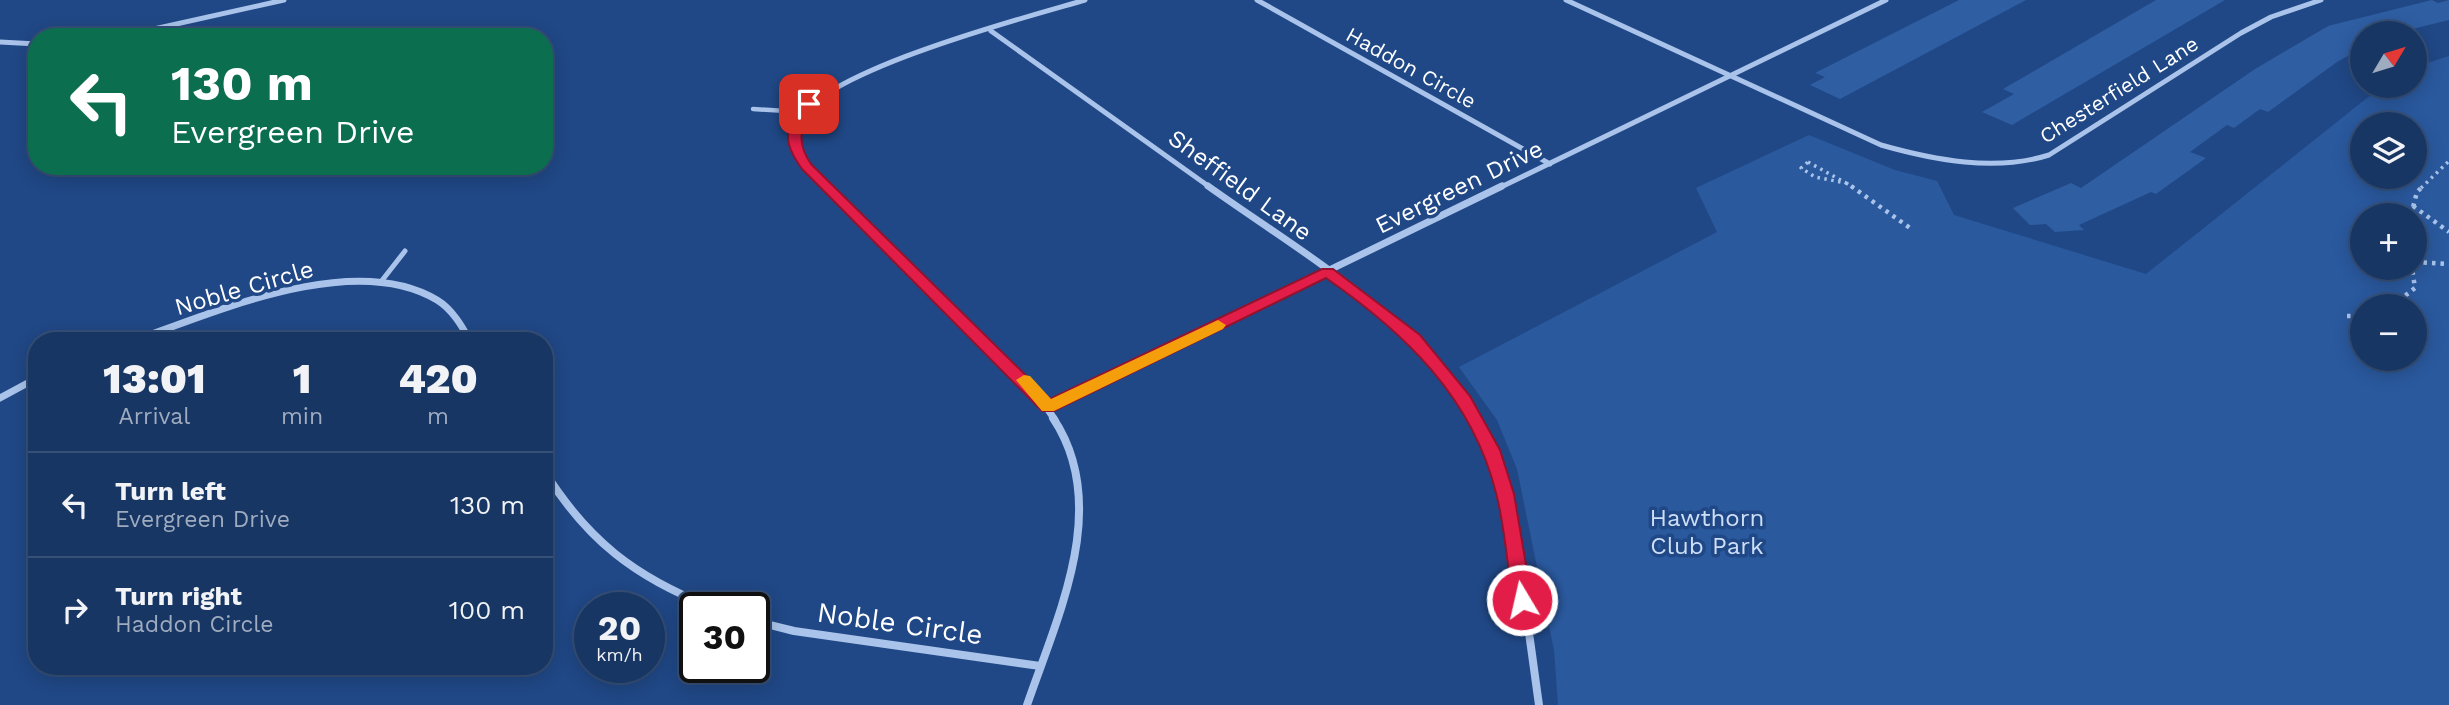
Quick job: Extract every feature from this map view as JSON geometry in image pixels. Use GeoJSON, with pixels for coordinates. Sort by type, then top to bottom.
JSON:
{"type":"FeatureCollection","features":[{"type":"Feature","properties":{"kind":"street"},"geometry":{"type":"LineString","coordinates":[[156,28],[284,0]]}},
{"type":"Feature","properties":{"kind":"street"},"geometry":{"type":"LineString","coordinates":[[1027,705],[1076,561],[1080,508],[1071,455],[1048,407],[807,166],[797,153],[793,139],[795,124],[802,112],[823,92],[846,79],[1085,0]]}},
{"type":"Feature","properties":{"kind":"street","name":"Haddon Circle"},"geometry":{"type":"LineString","coordinates":[[1257,0],[1550,164]]}},
{"type":"Feature","properties":{"kind":"street","name":"Chesterfield Lane"},"geometry":{"type":"LineString","coordinates":[[1566,0],[1881,145],[1916,155],[1971,163],[2030,160],[2049,155],[2241,33],[2271,17],[2321,0]]}},
{"type":"Feature","properties":{"kind":"street","name":"Evergreen Drive"},"geometry":{"type":"LineString","coordinates":[[1048,407],[1880,1]]}},
{"type":"Feature","properties":{"kind":"street","name":"Sheffield Lane"},"geometry":{"type":"LineString","coordinates":[[991,31],[1374,305],[1415,339],[1465,400],[1491,450],[1505,494],[1539,705]]}},
{"type":"Feature","properties":{"kind":"street"},"geometry":{"type":"LineString","coordinates":[[0,42],[28,44]]}},
{"type":"Feature","properties":{"kind":"street","name":"Noble Circle"},"geometry":{"type":"LineString","coordinates":[[161,332],[295,289],[351,282],[402,286],[437,299],[457,318],[465,332]]}},
{"type":"Feature","properties":{"kind":"street"},"geometry":{"type":"LineString","coordinates":[[0,398],[28,383]]}},
{"type":"Feature","properties":{"kind":"street"},"geometry":{"type":"LineString","coordinates":[[553,486],[564,505],[589,535],[617,560],[679,595]]}},
{"type":"Feature","properties":{"kind":"street","name":"Noble Circle"},"geometry":{"type":"LineString","coordinates":[[770,625],[794,631],[1040,666]]}},
{"type":"Feature","properties":{"kind":"lane"},"geometry":{"type":"LineString","coordinates":[[753,109],[802,112]]}},
{"type":"Feature","properties":{"kind":"lane"},"geometry":{"type":"LineString","coordinates":[[380,283],[405,251]]}},
{"type":"Feature","properties":{"kind":"path"},"geometry":{"type":"LineString","coordinates":[[2414,203],[2417,192],[2449,161]]}},
{"type":"Feature","properties":{"kind":"path"},"geometry":{"type":"LineString","coordinates":[[1847,183],[1815,177],[1801,168],[1808,162],[1847,183],[1910,228]]}},
{"type":"Feature","properties":{"kind":"path"},"geometry":{"type":"LineString","coordinates":[[2427,216],[2449,232]]}},
{"type":"Feature","properties":{"kind":"path"},"geometry":{"type":"LineString","coordinates":[[2427,263],[2449,264]]}},
{"type":"Feature","properties":{"kind":"path"},"geometry":{"type":"LineString","coordinates":[[2407,294],[2415,288],[2414,280]]}},
{"type":"Feature","properties":{"kind":"green space","name":"Hawthorn Club Park"},"geometry":{"type":"Polygon","coordinates":[[[2449,56],[2449,705],[1558,705],[1554,650],[1517,469],[1497,420],[1459,367],[1717,232],[1696,188],[1809,135],[1895,170],[1937,181],[1954,215],[2146,274],[2367,98],[2427,98],[2427,63],[2449,56]]]}},
{"type":"Feature","properties":{"kind":"building"},"geometry":{"type":"Polygon","coordinates":[[[1959,0],[2026,0],[1840,99],[1810,85],[1825,77],[1815,73],[1959,0]]]}},
{"type":"Feature","properties":{"kind":"building"},"geometry":{"type":"Polygon","coordinates":[[[2156,0],[2225,0],[2012,125],[1982,112],[2014,94],[2003,89],[2156,0]]]}},
{"type":"Feature","properties":{"kind":"building"},"geometry":{"type":"Polygon","coordinates":[[[2432,0],[2438,3],[2449,0],[2449,20],[2427,25],[2427,21],[2350,21],[2350,55],[2268,112],[2260,109],[2234,128],[2227,125],[2190,152],[2206,158],[2156,194],[2151,192],[2079,225],[2084,230],[2055,232],[2046,224],[2030,225],[2013,208],[2071,183],[2081,188],[2255,69],[2328,26],[2432,0]]]}},
{"type":"Feature","properties":{"kind":"slow traffic"},"geometry":{"type":"LineString","coordinates":[[1024,380],[1048,407],[1218,325]]}},
{"type":"Feature","properties":{"kind":"route"},"geometry":{"type":"LineString","coordinates":[[809,104],[795,124],[793,139],[797,153],[807,166],[1034,389],[1048,407],[1327,272],[1346,285],[1415,339],[1465,400],[1491,450],[1505,494],[1522,600]]}}]}
